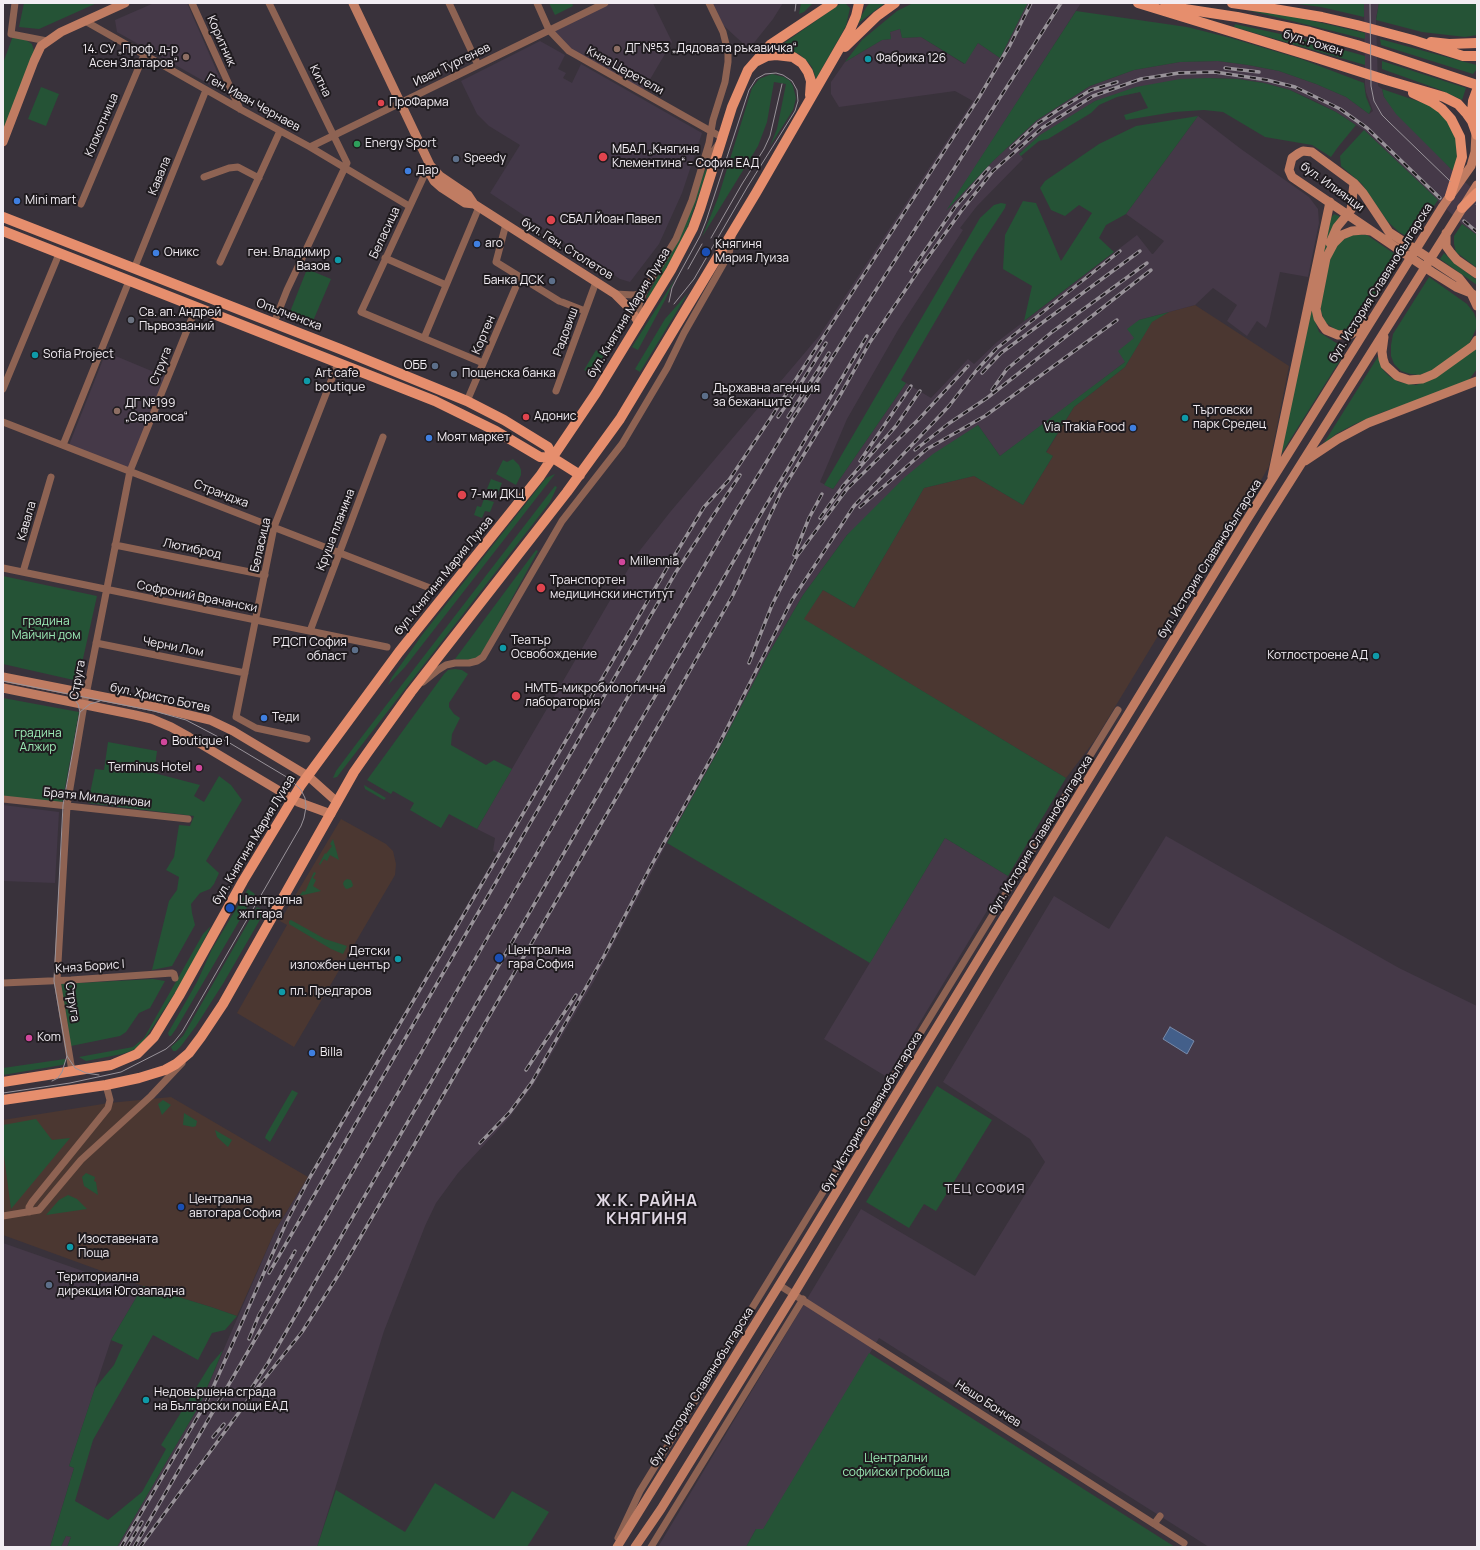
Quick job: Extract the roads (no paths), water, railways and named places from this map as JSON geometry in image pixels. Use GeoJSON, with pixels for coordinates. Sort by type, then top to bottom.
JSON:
{"type":"FeatureCollection","features":[{"type":"Feature","properties":{"kind":"main road"},"geometry":{"type":"LineString","coordinates":[[3,142],[41,46],[61,32],[125,3]]}},
{"type":"Feature","properties":{"kind":"main road","name":"бул. Ген. Столетов"},"geometry":{"type":"LineString","coordinates":[[353,3],[399,103],[430,165],[430,174],[434,181],[465,203],[477,206],[615,294],[630,309],[639,323]]}},
{"type":"Feature","properties":{"kind":"main road"},"geometry":{"type":"LineString","coordinates":[[802,24],[816,3]]}},
{"type":"Feature","properties":{"kind":"main road","name":"бул. Княгиня Мария Луиза"},"geometry":{"type":"LineString","coordinates":[[3,1082],[111,1065],[137,1054],[147,1045],[179,996],[243,881],[308,776],[399,652],[520,502],[553,458],[596,393],[671,270],[693,228],[732,107],[748,70],[770,45],[833,3]]}},
{"type":"Feature","properties":{"kind":"main road"},"geometry":{"type":"LineString","coordinates":[[3,1100],[106,1085],[139,1078],[166,1070],[189,1053],[223,1004],[330,814],[368,752],[411,692],[580,475],[620,419],[733,231],[830,65],[850,30],[860,3]]}},
{"type":"Feature","properties":{"kind":"main road"},"geometry":{"type":"LineString","coordinates":[[830,65],[860,30],[885,9],[895,3]]}},
{"type":"Feature","properties":{"kind":"main road","name":"бул. Рожен"},"geometry":{"type":"LineString","coordinates":[[1139,3],[1212,12],[1310,32],[1357,45],[1477,85]]}},
{"type":"Feature","properties":{"kind":"main road","name":"бул. Рожен"},"geometry":{"type":"LineString","coordinates":[[1139,3],[1388,81],[1449,98],[1462,108],[1472,121]]}},
{"type":"Feature","properties":{"kind":"main road","name":"бул. Рожен"},"geometry":{"type":"LineString","coordinates":[[1232,3],[1289,11],[1357,25],[1413,40],[1463,56],[1477,56]]}},
{"type":"Feature","properties":{"kind":"main road"},"geometry":{"type":"LineString","coordinates":[[1413,40],[1449,44],[1477,43]]}},
{"type":"Feature","properties":{"kind":"main road"},"geometry":{"type":"LineString","coordinates":[[754,62],[767,56],[776,55],[793,57],[802,63],[808,72],[811,81],[810,97]]}},
{"type":"Feature","properties":{"kind":"main road"},"geometry":{"type":"LineString","coordinates":[[1388,81],[1437,105],[1451,119],[1461,143],[1462,157],[1459,177],[1450,196]]}},
{"type":"Feature","properties":{"kind":"main road"},"geometry":{"type":"LineString","coordinates":[[1459,177],[1471,166],[1474,158],[1476,134],[1472,121],[1473,101],[1477,90]]}},
{"type":"Feature","properties":{"kind":"main road","name":"бул. Илиянци"},"geometry":{"type":"LineString","coordinates":[[1303,151],[1312,152],[1354,183],[1363,193],[1389,232],[1459,278],[1474,295],[1456,287],[1292,177],[1289,166],[1295,155],[1303,151]]}},
{"type":"Feature","properties":{"kind":"main road"},"geometry":{"type":"LineString","coordinates":[[1354,183],[1351,210],[1333,235],[1326,258],[1317,304],[1317,314],[1323,326],[1333,334],[1347,335],[1358,330],[1376,314]]}},
{"type":"Feature","properties":{"kind":"main road"},"geometry":{"type":"LineString","coordinates":[[635,1547],[661,1509],[794,1294],[992,965],[1302,462],[1418,279],[1446,232],[1476,190]]}},
{"type":"Feature","properties":{"kind":"main road","name":"бул. История Славянобългарска"},"geometry":{"type":"LineString","coordinates":[[615,1547],[779,1285],[1270,483],[1450,196]]}},
{"type":"Feature","properties":{"kind":"main road"},"geometry":{"type":"LineString","coordinates":[[1270,483],[1330,202]]}},
{"type":"Feature","properties":{"kind":"main road","name":"Опълченска"},"geometry":{"type":"LineString","coordinates":[[3,217],[274,323],[467,401],[504,420],[548,446],[553,458]]}},
{"type":"Feature","properties":{"kind":"main road"},"geometry":{"type":"LineString","coordinates":[[1326,258],[1330,247],[1342,235],[1358,230],[1374,232]]}},
{"type":"Feature","properties":{"kind":"main road","name":"Опълченска"},"geometry":{"type":"LineString","coordinates":[[3,231],[435,401],[496,431],[540,457],[553,458],[580,475]]}},
{"type":"Feature","properties":{"kind":"main road"},"geometry":{"type":"LineString","coordinates":[[1446,232],[1446,246],[1451,253],[1457,260],[1477,274]]}},
{"type":"Feature","properties":{"kind":"main road"},"geometry":{"type":"LineString","coordinates":[[1474,295],[1477,306]]}},
{"type":"Feature","properties":{"kind":"main road"},"geometry":{"type":"LineString","coordinates":[[1387,328],[1382,347],[1383,359],[1389,370],[1397,376],[1408,380],[1422,379],[1434,374],[1473,346],[1477,340]]}},
{"type":"Feature","properties":{"kind":"main road"},"geometry":{"type":"LineString","coordinates":[[1302,462],[1338,438],[1368,423],[1476,379]]}},
{"type":"Feature","properties":{"kind":"main road","name":"бул. Христо Ботев"},"geometry":{"type":"LineString","coordinates":[[3,677],[155,707],[210,720],[234,731],[308,776],[337,802]]}},
{"type":"Feature","properties":{"kind":"main road","name":"бул. Христо Ботев"},"geometry":{"type":"LineString","coordinates":[[3,688],[152,719],[171,727],[292,800],[330,814]]}},
{"type":"Feature","properties":{"kind":"street"},"geometry":{"type":"LineString","coordinates":[[15,3],[11,34],[47,41]]}},
{"type":"Feature","properties":{"kind":"street","name":"Коритник"},"geometry":{"type":"LineString","coordinates":[[192,3],[240,110]]}},
{"type":"Feature","properties":{"kind":"street","name":"Китна"},"geometry":{"type":"LineString","coordinates":[[269,3],[347,163],[345,168]]}},
{"type":"Feature","properties":{"kind":"street"},"geometry":{"type":"LineString","coordinates":[[449,3],[478,65]]}},
{"type":"Feature","properties":{"kind":"street","name":"Княз Церетели"},"geometry":{"type":"LineString","coordinates":[[537,3],[549,30],[569,51],[723,138]]}},
{"type":"Feature","properties":{"kind":"street","name":"Иван Тургенев"},"geometry":{"type":"LineString","coordinates":[[310,147],[605,3]]}},
{"type":"Feature","properties":{"kind":"street"},"geometry":{"type":"LineString","coordinates":[[639,323],[639,305],[644,291],[676,239],[692,200],[725,82],[728,52],[723,32],[709,3]]}},
{"type":"Feature","properties":{"kind":"street","name":"Ген. Иван Чернаев"},"geometry":{"type":"LineString","coordinates":[[85,20],[240,110],[310,147],[409,206]]}},
{"type":"Feature","properties":{"kind":"street","name":"Клокотница"},"geometry":{"type":"LineString","coordinates":[[81,204],[144,55]]}},
{"type":"Feature","properties":{"kind":"street","name":"Кавала"},"geometry":{"type":"LineString","coordinates":[[134,269],[206,90]]}},
{"type":"Feature","properties":{"kind":"street"},"geometry":{"type":"LineString","coordinates":[[220,262],[280,131]]}},
{"type":"Feature","properties":{"kind":"street"},"geometry":{"type":"LineString","coordinates":[[702,166],[723,138]]}},
{"type":"Feature","properties":{"kind":"street","name":"Беласица"},"geometry":{"type":"LineString","coordinates":[[424,338],[361,312],[409,206],[430,165]]}},
{"type":"Feature","properties":{"kind":"street"},"geometry":{"type":"LineString","coordinates":[[204,177],[229,168],[238,167],[258,178]]}},
{"type":"Feature","properties":{"kind":"street"},"geometry":{"type":"LineString","coordinates":[[274,323],[291,282],[345,168]]}},
{"type":"Feature","properties":{"kind":"street"},"geometry":{"type":"LineString","coordinates":[[477,206],[424,338],[484,363]]}},
{"type":"Feature","properties":{"kind":"street"},"geometry":{"type":"LineString","coordinates":[[506,224],[496,262],[561,301],[585,311]]}},
{"type":"Feature","properties":{"kind":"street"},"geometry":{"type":"LineString","coordinates":[[411,692],[442,667],[450,664],[469,663],[477,661],[483,657],[562,521],[622,444],[663,374],[729,254],[733,231]]}},
{"type":"Feature","properties":{"kind":"street"},"geometry":{"type":"LineString","coordinates":[[3,389],[59,254]]}},
{"type":"Feature","properties":{"kind":"street"},"geometry":{"type":"LineString","coordinates":[[385,258],[446,285]]}},
{"type":"Feature","properties":{"kind":"street","name":"Кортен"},"geometry":{"type":"LineString","coordinates":[[467,401],[520,277]]}},
{"type":"Feature","properties":{"kind":"street"},"geometry":{"type":"LineString","coordinates":[[63,445],[129,281]]}},
{"type":"Feature","properties":{"kind":"street","name":"Радовиш"},"geometry":{"type":"LineString","coordinates":[[556,391],[596,282]]}},
{"type":"Feature","properties":{"kind":"street"},"geometry":{"type":"LineString","coordinates":[[615,294],[634,295],[640,294],[644,291]]}},
{"type":"Feature","properties":{"kind":"street","name":"Струга"},"geometry":{"type":"LineString","coordinates":[[72,1071],[57,980],[65,806],[130,471],[196,308]]}},
{"type":"Feature","properties":{"kind":"street","name":"Беласица"},"geometry":{"type":"LineString","coordinates":[[307,739],[256,728],[236,717],[274,527],[338,363]]}},
{"type":"Feature","properties":{"kind":"street","name":"Странджа"},"geometry":{"type":"LineString","coordinates":[[3,422],[430,588]]}},
{"type":"Feature","properties":{"kind":"street","name":"Круша планина"},"geometry":{"type":"LineString","coordinates":[[310,631],[383,437]]}},
{"type":"Feature","properties":{"kind":"street","name":"Кавала"},"geometry":{"type":"LineString","coordinates":[[23,572],[51,477]]}},
{"type":"Feature","properties":{"kind":"street","name":"Лютиброд"},"geometry":{"type":"LineString","coordinates":[[115,545],[265,575]]}},
{"type":"Feature","properties":{"kind":"street","name":"Софроний Врачански"},"geometry":{"type":"LineString","coordinates":[[3,568],[387,647]]}},
{"type":"Feature","properties":{"kind":"street","name":"Черни Лом"},"geometry":{"type":"LineString","coordinates":[[96,643],[245,673]]}},
{"type":"Feature","properties":{"kind":"street","name":"бул. История Славянобългарска"},"geometry":{"type":"LineString","coordinates":[[615,1547],[640,1491],[1118,710]]}},
{"type":"Feature","properties":{"kind":"street","name":"Братя Миладинови"},"geometry":{"type":"LineString","coordinates":[[3,799],[188,820]]}},
{"type":"Feature","properties":{"kind":"street","name":"Княз Борис I"},"geometry":{"type":"LineString","coordinates":[[3,983],[172,972],[175,978]]}},
{"type":"Feature","properties":{"kind":"street"},"geometry":{"type":"LineString","coordinates":[[3,1216],[39,1210],[81,1160],[150,1096],[179,1067],[189,1053]]}},
{"type":"Feature","properties":{"kind":"street"},"geometry":{"type":"LineString","coordinates":[[29,1212],[29,1207],[32,1202],[108,1108],[110,1100],[106,1085]]}},
{"type":"Feature","properties":{"kind":"street","name":"Нешо Бончев"},"geometry":{"type":"LineString","coordinates":[[779,1285],[1184,1543]]}},
{"type":"Feature","properties":{"kind":"street"},"geometry":{"type":"LineString","coordinates":[[651,1547],[803,1299]]}},
{"type":"Feature","properties":{"kind":"street"},"geometry":{"type":"LineString","coordinates":[[1154,1524],[1160,1516]]}},
{"type":"Feature","properties":{"kind":"water"},"geometry":{"type":"Polygon","coordinates":[[[1170,1027],[1194,1041],[1187,1054],[1163,1039],[1170,1027]]]}},
{"type":"Feature","properties":{"kind":"tram line"},"geometry":{"type":"LineString","coordinates":[[795,11],[796,3]]}},
{"type":"Feature","properties":{"kind":"tram line"},"geometry":{"type":"LineString","coordinates":[[1370,3],[1371,86],[1374,101],[1382,115],[1450,181]]}},
{"type":"Feature","properties":{"kind":"tram line"},"geometry":{"type":"LineString","coordinates":[[669,302],[672,288],[700,236],[706,221],[749,90],[756,79],[765,74],[776,73],[783,75],[792,81],[797,90],[798,101],[795,111],[748,186],[694,279],[674,304]]}},
{"type":"Feature","properties":{"kind":"tram line"},"geometry":{"type":"LineString","coordinates":[[711,238],[764,149],[770,136],[782,84]]}},
{"type":"Feature","properties":{"kind":"tram line"},"geometry":{"type":"LineString","coordinates":[[688,269],[702,244]]}},
{"type":"Feature","properties":{"kind":"tram line"},"geometry":{"type":"LineString","coordinates":[[3,681],[154,711],[186,720],[228,742],[290,779],[301,790],[305,798],[306,807],[301,826],[182,1032],[174,1042],[166,1049],[121,1072],[70,1083],[3,1093]]}},
{"type":"Feature","properties":{"kind":"tram line"},"geometry":{"type":"LineString","coordinates":[[52,1081],[58,1078],[62,1072],[67,1056],[54,981],[63,805],[80,712],[78,704],[73,698]]}},
{"type":"Feature","properties":{"kind":"tram line"},"geometry":{"type":"LineString","coordinates":[[80,712],[90,704],[100,701]]}},
{"type":"Feature","properties":{"kind":"tram line"},"geometry":{"type":"LineString","coordinates":[[67,1056],[75,1068],[86,1073],[99,1075]]}},
{"type":"Feature","properties":{"kind":"railway"},"geometry":{"type":"LineString","coordinates":[[121,1547],[207,1401],[287,1221],[310,1177],[667,568],[704,507],[729,480],[770,419],[978,99],[1010,45],[1031,3]]}},
{"type":"Feature","properties":{"kind":"railway"},"geometry":{"type":"LineString","coordinates":[[134,1547],[738,508],[794,417],[1061,3]]}},
{"type":"Feature","properties":{"kind":"railway"},"geometry":{"type":"LineString","coordinates":[[1225,68],[1259,72]]}},
{"type":"Feature","properties":{"kind":"railway"},"geometry":{"type":"LineString","coordinates":[[140,1547],[254,1392],[302,1332],[339,1274],[733,595],[781,492],[842,392],[870,342],[921,267],[962,210],[993,171],[1042,128],[1093,96],[1141,79],[1179,73],[1215,72],[1267,80],[1295,87],[1340,109],[1367,128],[1440,198]]}},
{"type":"Feature","properties":{"kind":"railway"},"geometry":{"type":"LineString","coordinates":[[1011,148],[1037,124],[1058,110],[1091,90],[1117,82]]}},
{"type":"Feature","properties":{"kind":"railway"},"geometry":{"type":"LineString","coordinates":[[911,271],[955,207],[989,168]]}},
{"type":"Feature","properties":{"kind":"railway"},"geometry":{"type":"LineString","coordinates":[[1464,221],[1477,232]]}},
{"type":"Feature","properties":{"kind":"railway"},"geometry":{"type":"LineString","coordinates":[[480,1143],[510,1112],[532,1082],[604,956],[651,866],[718,746],[792,600],[854,506],[949,406],[976,371],[996,349],[1120,251]]}},
{"type":"Feature","properties":{"kind":"railway"},"geometry":{"type":"LineString","coordinates":[[982,373],[1001,353],[1140,251]]}},
{"type":"Feature","properties":{"kind":"railway"},"geometry":{"type":"LineString","coordinates":[[992,390],[1007,369],[1052,332],[1147,263]]}},
{"type":"Feature","properties":{"kind":"railway"},"geometry":{"type":"LineString","coordinates":[[915,450],[948,424],[987,398],[1151,270]]}},
{"type":"Feature","properties":{"kind":"railway"},"geometry":{"type":"LineString","coordinates":[[860,507],[927,449],[985,416],[1117,320]]}},
{"type":"Feature","properties":{"kind":"railway"},"geometry":{"type":"LineString","coordinates":[[251,1389],[268,1363],[762,512],[867,336]]}},
{"type":"Feature","properties":{"kind":"railway"},"geometry":{"type":"LineString","coordinates":[[778,417],[826,343]]}},
{"type":"Feature","properties":{"kind":"railway"},"geometry":{"type":"LineString","coordinates":[[788,417],[829,353]]}},
{"type":"Feature","properties":{"kind":"railway"},"geometry":{"type":"LineString","coordinates":[[749,663],[772,605],[797,556],[847,489],[919,419],[968,366]]}},
{"type":"Feature","properties":{"kind":"railway"},"geometry":{"type":"LineString","coordinates":[[860,461],[911,386]]}},
{"type":"Feature","properties":{"kind":"railway"},"geometry":{"type":"LineString","coordinates":[[820,518],[843,486],[896,426],[920,391]]}},
{"type":"Feature","properties":{"kind":"railway"},"geometry":{"type":"LineString","coordinates":[[269,1273],[676,572],[740,475]]}},
{"type":"Feature","properties":{"kind":"railway"},"geometry":{"type":"LineString","coordinates":[[794,555],[809,518],[822,494]]}},
{"type":"Feature","properties":{"kind":"railway"},"geometry":{"type":"LineString","coordinates":[[526,1070],[576,995]]}},
{"type":"Feature","properties":{"kind":"railway"},"geometry":{"type":"LineString","coordinates":[[249,1339],[259,1315],[295,1251]]}},
{"type":"Feature","properties":{"kind":"railway"},"geometry":{"type":"LineString","coordinates":[[213,1437],[224,1424]]}},
{"type":"Feature","properties":{"kind":"railway"},"geometry":{"type":"LineString","coordinates":[[127,1547],[142,1522]]}},
{"type":"Feature","properties":{"kind":"place","name":"ДГ №53 „Дядовата ръкавичка“"},"geometry":{"type":"Point","coordinates":[617,49]}},
{"type":"Feature","properties":{"kind":"place","name":"14. СУ „Проф. д-р Асен Златаров“"},"geometry":{"type":"Point","coordinates":[186,57]}},
{"type":"Feature","properties":{"kind":"place","name":"Фабрика 126"},"geometry":{"type":"Point","coordinates":[868,59]}},
{"type":"Feature","properties":{"kind":"place","name":"ПроФарма"},"geometry":{"type":"Point","coordinates":[381,103]}},
{"type":"Feature","properties":{"kind":"place","name":"Energy Sport"},"geometry":{"type":"Point","coordinates":[357,144]}},
{"type":"Feature","properties":{"kind":"place","name":"МБАЛ „Княгиня Клементина“ - София ЕАД"},"geometry":{"type":"Point","coordinates":[603,157]}},
{"type":"Feature","properties":{"kind":"place","name":"Speedy"},"geometry":{"type":"Point","coordinates":[456,159]}},
{"type":"Feature","properties":{"kind":"place","name":"Дар"},"geometry":{"type":"Point","coordinates":[408,171]}},
{"type":"Feature","properties":{"kind":"place","name":"Mini mart"},"geometry":{"type":"Point","coordinates":[17,201]}},
{"type":"Feature","properties":{"kind":"place","name":"СБАЛ Йоан Павел"},"geometry":{"type":"Point","coordinates":[551,220]}},
{"type":"Feature","properties":{"kind":"place","name":"aro"},"geometry":{"type":"Point","coordinates":[477,244]}},
{"type":"Feature","properties":{"kind":"place","name":"Княгиня Мария Луиза"},"geometry":{"type":"Point","coordinates":[706,252]}},
{"type":"Feature","properties":{"kind":"place","name":"Оникс"},"geometry":{"type":"Point","coordinates":[156,253]}},
{"type":"Feature","properties":{"kind":"place","name":"ген. Владимир Вазов"},"geometry":{"type":"Point","coordinates":[338,260]}},
{"type":"Feature","properties":{"kind":"place","name":"Банка ДСК"},"geometry":{"type":"Point","coordinates":[552,281]}},
{"type":"Feature","properties":{"kind":"place","name":"Св. ап. Андрей Първозваний"},"geometry":{"type":"Point","coordinates":[131,320]}},
{"type":"Feature","properties":{"kind":"place","name":"Sofia Project"},"geometry":{"type":"Point","coordinates":[35,355]}},
{"type":"Feature","properties":{"kind":"place","name":"ОББ"},"geometry":{"type":"Point","coordinates":[435,366]}},
{"type":"Feature","properties":{"kind":"place","name":"Пощенска банка"},"geometry":{"type":"Point","coordinates":[454,374]}},
{"type":"Feature","properties":{"kind":"place","name":"Art cafe boutique"},"geometry":{"type":"Point","coordinates":[307,381]}},
{"type":"Feature","properties":{"kind":"place","name":"Държавна агенция за бежанците"},"geometry":{"type":"Point","coordinates":[705,396]}},
{"type":"Feature","properties":{"kind":"place","name":"ДГ №199 „Сарагоса“"},"geometry":{"type":"Point","coordinates":[117,411]}},
{"type":"Feature","properties":{"kind":"place","name":"Адонис"},"geometry":{"type":"Point","coordinates":[526,417]}},
{"type":"Feature","properties":{"kind":"place","name":"Търговски парк Средец"},"geometry":{"type":"Point","coordinates":[1185,418]}},
{"type":"Feature","properties":{"kind":"place","name":"Via Trakia Food"},"geometry":{"type":"Point","coordinates":[1133,428]}},
{"type":"Feature","properties":{"kind":"place","name":"Моят маркет"},"geometry":{"type":"Point","coordinates":[429,438]}},
{"type":"Feature","properties":{"kind":"place","name":"7-ми ДКЦ"},"geometry":{"type":"Point","coordinates":[462,495]}},
{"type":"Feature","properties":{"kind":"place","name":"Millennia"},"geometry":{"type":"Point","coordinates":[622,562]}},
{"type":"Feature","properties":{"kind":"place","name":"Транспортен медицински институт"},"geometry":{"type":"Point","coordinates":[541,588]}},
{"type":"Feature","properties":{"kind":"place","name":"Театър Освобождение"},"geometry":{"type":"Point","coordinates":[503,648]}},
{"type":"Feature","properties":{"kind":"place","name":"Р'ДСП София област"},"geometry":{"type":"Point","coordinates":[355,650]}},
{"type":"Feature","properties":{"kind":"place","name":"Котлостроене АД"},"geometry":{"type":"Point","coordinates":[1376,656]}},
{"type":"Feature","properties":{"kind":"place","name":"НМТБ-микробиологична лаборатория"},"geometry":{"type":"Point","coordinates":[516,696]}},
{"type":"Feature","properties":{"kind":"place","name":"Теди"},"geometry":{"type":"Point","coordinates":[264,718]}},
{"type":"Feature","properties":{"kind":"place","name":"Boutique 1"},"geometry":{"type":"Point","coordinates":[164,742]}},
{"type":"Feature","properties":{"kind":"place","name":"Terminus Hotel"},"geometry":{"type":"Point","coordinates":[199,768]}},
{"type":"Feature","properties":{"kind":"place","name":"Централна жп гара"},"geometry":{"type":"Point","coordinates":[230,908]}},
{"type":"Feature","properties":{"kind":"place","name":"Централна гара София"},"geometry":{"type":"Point","coordinates":[499,958]}},
{"type":"Feature","properties":{"kind":"place","name":"Детски изложбен център"},"geometry":{"type":"Point","coordinates":[398,959]}},
{"type":"Feature","properties":{"kind":"place","name":"пл. Предгаров"},"geometry":{"type":"Point","coordinates":[282,992]}},
{"type":"Feature","properties":{"kind":"place","name":"Kom"},"geometry":{"type":"Point","coordinates":[29,1038]}},
{"type":"Feature","properties":{"kind":"place","name":"Billa"},"geometry":{"type":"Point","coordinates":[312,1053]}},
{"type":"Feature","properties":{"kind":"place","name":"Централна автогара София"},"geometry":{"type":"Point","coordinates":[181,1207]}},
{"type":"Feature","properties":{"kind":"place","name":"Изоставената Поща"},"geometry":{"type":"Point","coordinates":[70,1247]}},
{"type":"Feature","properties":{"kind":"place","name":"Териториална дирекция Югозападна"},"geometry":{"type":"Point","coordinates":[49,1285]}},
{"type":"Feature","properties":{"kind":"place","name":"Недовършена сграда на Български пощи ЕАД"},"geometry":{"type":"Point","coordinates":[146,1400]}},
{"type":"Feature","properties":{"kind":"district","name":"ТЕЦ СОФИЯ"},"geometry":{"type":"Point","coordinates":[985,1189]}},
{"type":"Feature","properties":{"kind":"district","name":"Ж.К. РАЙНА КНЯГИНЯ"},"geometry":{"type":"Point","coordinates":[647,1211]}},
{"type":"Feature","properties":{"kind":"park label","name":"градина Майчин дом"},"geometry":{"type":"Point","coordinates":[46,629]}},
{"type":"Feature","properties":{"kind":"park label","name":"градина Алжир"},"geometry":{"type":"Point","coordinates":[38,741]}},
{"type":"Feature","properties":{"kind":"park label","name":"Централни софийски гробища"},"geometry":{"type":"Point","coordinates":[896,1466]}}]}
